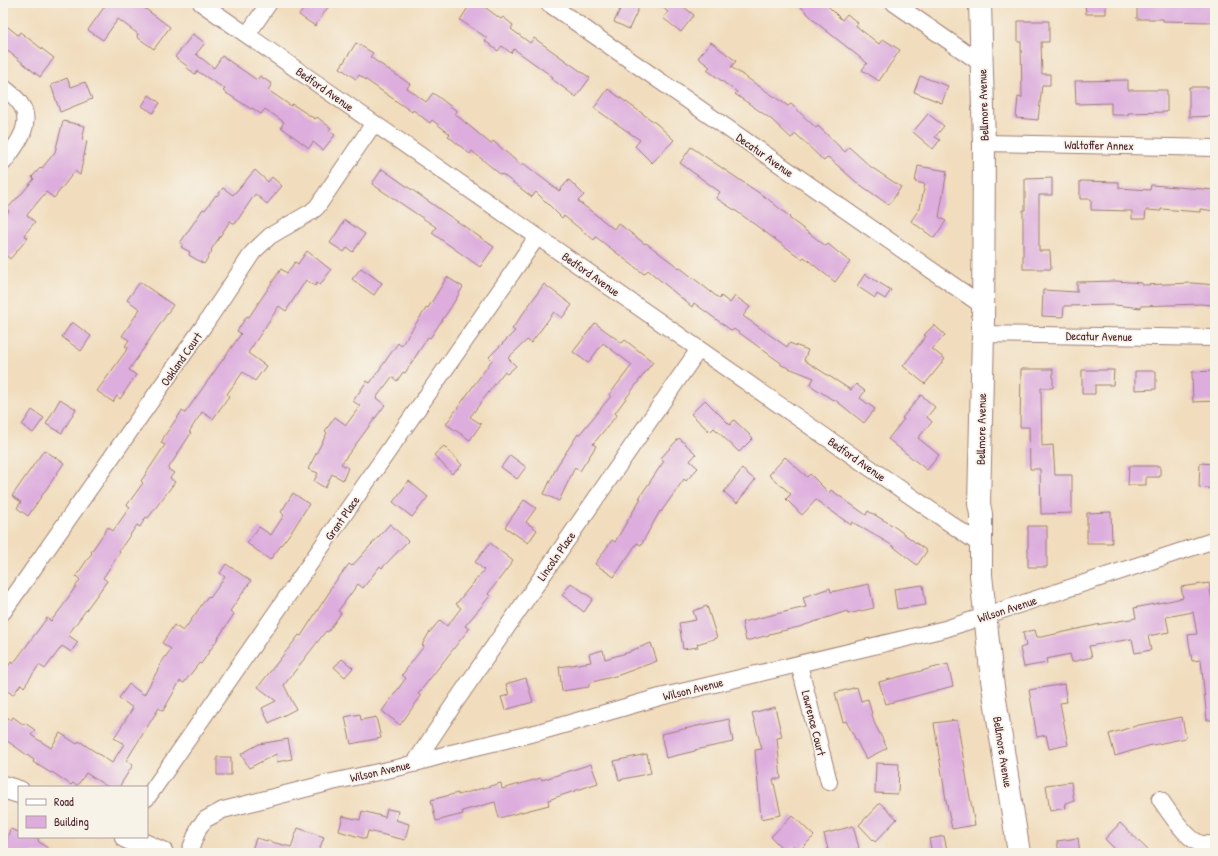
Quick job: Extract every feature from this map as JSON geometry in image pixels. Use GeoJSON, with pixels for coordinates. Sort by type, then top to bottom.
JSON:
{"type":"FeatureCollection","features":[{"type":"Feature","properties":{"kind":"main road","name":"Bellmore Avenue"},"geometry":{"type":"LineString","coordinates":[[980,3],[984,143],[983,334],[979,504],[981,514],[981,575],[992,680],[1019,853]]}},
{"type":"Feature","properties":{"kind":"main road"},"geometry":{"type":"LineString","coordinates":[[3,787],[18,792]]}},
{"type":"Feature","properties":{"kind":"main road"},"geometry":{"type":"LineString","coordinates":[[128,838],[162,853]]}},
{"type":"Feature","properties":{"kind":"street","name":"Bedford Avenue"},"geometry":{"type":"LineString","coordinates":[[201,3],[981,545]]}},
{"type":"Feature","properties":{"kind":"street"},"geometry":{"type":"LineString","coordinates":[[247,35],[269,3]]}},
{"type":"Feature","properties":{"kind":"street","name":"Decatur Avenue"},"geometry":{"type":"LineString","coordinates":[[548,3],[983,306]]}},
{"type":"Feature","properties":{"kind":"street"},"geometry":{"type":"LineString","coordinates":[[894,3],[982,64]]}},
{"type":"Feature","properties":{"kind":"street"},"geometry":{"type":"LineString","coordinates":[[3,87],[20,102],[26,116],[25,129],[18,144],[3,163]]}},
{"type":"Feature","properties":{"kind":"street","name":"Oakland Court"},"geometry":{"type":"LineString","coordinates":[[3,612],[253,252],[270,236],[311,212],[317,206],[374,123]]}},
{"type":"Feature","properties":{"kind":"street","name":"Waltoffer Annex"},"geometry":{"type":"LineString","coordinates":[[984,143],[1215,148]]}},
{"type":"Feature","properties":{"kind":"street","name":"Grant Place"},"geometry":{"type":"LineString","coordinates":[[148,797],[537,237]]}},
{"type":"Feature","properties":{"kind":"street","name":"Decatur Avenue"},"geometry":{"type":"LineString","coordinates":[[983,334],[1215,338]]}},
{"type":"Feature","properties":{"kind":"street","name":"Lincoln Place"},"geometry":{"type":"LineString","coordinates":[[414,764],[699,349]]}},
{"type":"Feature","properties":{"kind":"street","name":"Wilson Avenue"},"geometry":{"type":"LineString","coordinates":[[189,853],[199,826],[206,819],[223,810],[539,732],[660,697],[944,629],[1215,540]]}},
{"type":"Feature","properties":{"kind":"street","name":"Lawrence Court"},"geometry":{"type":"LineString","coordinates":[[799,664],[829,782]]}},
{"type":"Feature","properties":{"kind":"street"},"geometry":{"type":"LineString","coordinates":[[3,777],[18,787]]}},
{"type":"Feature","properties":{"kind":"street"},"geometry":{"type":"LineString","coordinates":[[1160,799],[1187,833],[1198,842],[1215,844]]}},
{"type":"Feature","properties":{"kind":"building"},"geometry":{"type":"Polygon","coordinates":[[[107,3],[146,3],[143,7],[170,27],[154,49],[137,37],[138,34],[118,19],[103,40],[88,30],[107,3]]]}},
{"type":"Feature","properties":{"kind":"building"},"geometry":{"type":"Polygon","coordinates":[[[308,3],[331,3],[315,26],[299,15],[308,3]]]}},
{"type":"Feature","properties":{"kind":"building"},"geometry":{"type":"Polygon","coordinates":[[[471,3],[479,3],[501,19],[503,17],[513,25],[511,29],[530,43],[534,38],[590,78],[576,97],[552,79],[553,77],[514,49],[511,53],[502,46],[498,51],[485,41],[487,38],[460,20],[471,3]]]}},
{"type":"Feature","properties":{"kind":"building"},"geometry":{"type":"Polygon","coordinates":[[[623,3],[641,3],[629,29],[614,22],[623,3]]]}},
{"type":"Feature","properties":{"kind":"building"},"geometry":{"type":"Polygon","coordinates":[[[657,3],[679,3],[694,15],[681,32],[663,18],[668,12],[657,3]]]}},
{"type":"Feature","properties":{"kind":"building"},"geometry":{"type":"Polygon","coordinates":[[[797,3],[825,3],[842,20],[847,14],[858,23],[856,26],[879,44],[883,39],[900,50],[879,81],[862,70],[867,63],[818,24],[797,3]]]}},
{"type":"Feature","properties":{"kind":"building"},"geometry":{"type":"Polygon","coordinates":[[[1085,3],[1106,3],[1106,14],[1086,14],[1085,3]]]}},
{"type":"Feature","properties":{"kind":"building"},"geometry":{"type":"Polygon","coordinates":[[[1137,3],[1213,3],[1212,22],[1137,19],[1137,3]]]}},
{"type":"Feature","properties":{"kind":"building"},"geometry":{"type":"Polygon","coordinates":[[[1018,21],[1049,21],[1049,42],[1041,42],[1042,74],[1050,74],[1050,85],[1042,85],[1038,120],[1016,118],[1018,97],[1022,98],[1021,42],[1018,42],[1018,21]]]}},
{"type":"Feature","properties":{"kind":"building"},"geometry":{"type":"Polygon","coordinates":[[[3,23],[18,35],[20,32],[54,58],[40,77],[3,47],[3,23]]]}},
{"type":"Feature","properties":{"kind":"building"},"geometry":{"type":"Polygon","coordinates":[[[193,34],[205,43],[196,54],[214,68],[222,56],[257,80],[260,76],[272,84],[268,90],[291,106],[292,104],[315,119],[317,117],[331,128],[329,130],[335,135],[323,150],[313,142],[309,148],[281,127],[284,122],[265,109],[261,114],[252,108],[251,109],[223,91],[225,89],[197,71],[195,74],[175,57],[193,34]]]}},
{"type":"Feature","properties":{"kind":"building"},"geometry":{"type":"Polygon","coordinates":[[[711,42],[736,61],[731,67],[788,106],[791,104],[816,128],[818,126],[845,152],[849,147],[871,167],[901,187],[889,205],[855,181],[828,157],[824,161],[796,134],[791,138],[771,119],[735,94],[737,92],[707,70],[710,67],[698,58],[711,42]]]}},
{"type":"Feature","properties":{"kind":"building"},"geometry":{"type":"Polygon","coordinates":[[[356,43],[373,53],[370,57],[410,84],[407,88],[426,102],[433,93],[457,111],[455,114],[491,144],[493,141],[521,165],[523,163],[559,191],[569,180],[584,195],[578,201],[614,229],[618,223],[720,299],[721,296],[730,303],[735,296],[750,307],[743,316],[787,347],[789,343],[808,350],[804,360],[851,390],[856,384],[865,391],[860,398],[875,409],[864,423],[834,399],[833,400],[810,385],[814,378],[781,365],[781,363],[734,329],[732,331],[694,303],[692,307],[648,270],[644,274],[596,237],[594,240],[564,216],[562,218],[536,192],[532,197],[502,174],[501,175],[472,151],[470,154],[448,136],[450,134],[432,120],[430,123],[413,110],[412,112],[359,75],[356,79],[340,68],[356,43]]]}},
{"type":"Feature","properties":{"kind":"building"},"geometry":{"type":"Polygon","coordinates":[[[920,76],[948,86],[942,103],[914,92],[920,76]]]}},
{"type":"Feature","properties":{"kind":"building"},"geometry":{"type":"Polygon","coordinates":[[[67,78],[71,87],[85,82],[92,99],[60,112],[51,85],[67,78]]]}},
{"type":"Feature","properties":{"kind":"building"},"geometry":{"type":"Polygon","coordinates":[[[1128,80],[1128,90],[1167,90],[1167,112],[1111,115],[1111,103],[1076,104],[1075,81],[1128,80]]]}},
{"type":"Feature","properties":{"kind":"building"},"geometry":{"type":"Polygon","coordinates":[[[1189,87],[1215,87],[1215,116],[1189,117],[1189,87]]]}},
{"type":"Feature","properties":{"kind":"building"},"geometry":{"type":"Polygon","coordinates":[[[608,89],[657,124],[674,140],[652,163],[635,146],[640,140],[594,108],[608,89]]]}},
{"type":"Feature","properties":{"kind":"building"},"geometry":{"type":"Polygon","coordinates":[[[149,95],[160,103],[153,113],[142,106],[149,95]]]}},
{"type":"Feature","properties":{"kind":"building"},"geometry":{"type":"Polygon","coordinates":[[[928,114],[944,126],[935,137],[940,140],[933,149],[913,132],[928,114]]]}},
{"type":"Feature","properties":{"kind":"building"},"geometry":{"type":"Polygon","coordinates":[[[63,121],[85,126],[82,140],[87,141],[80,175],[75,171],[54,198],[46,192],[27,215],[35,222],[24,235],[28,238],[10,259],[3,253],[3,218],[9,211],[7,209],[34,179],[32,177],[41,167],[42,168],[55,152],[63,121]]]}},
{"type":"Feature","properties":{"kind":"building"},"geometry":{"type":"Polygon","coordinates":[[[691,147],[768,199],[790,217],[789,218],[826,246],[828,244],[850,262],[835,282],[804,257],[802,259],[716,198],[720,192],[680,163],[691,147]]]}},
{"type":"Feature","properties":{"kind":"building"},"geometry":{"type":"Polygon","coordinates":[[[918,166],[947,171],[939,217],[946,221],[934,238],[911,221],[920,208],[925,184],[915,182],[918,166]]]}},
{"type":"Feature","properties":{"kind":"building"},"geometry":{"type":"Polygon","coordinates":[[[382,169],[494,247],[480,267],[432,233],[436,227],[372,184],[382,169]]]}},
{"type":"Feature","properties":{"kind":"building"},"geometry":{"type":"Polygon","coordinates":[[[255,170],[268,182],[272,177],[282,186],[267,204],[255,194],[235,224],[230,221],[211,250],[212,251],[204,264],[189,255],[190,252],[181,247],[183,244],[180,243],[203,209],[205,210],[223,188],[233,195],[255,170]]]}},
{"type":"Feature","properties":{"kind":"building"},"geometry":{"type":"Polygon","coordinates":[[[1052,178],[1052,195],[1039,195],[1039,251],[1050,251],[1051,269],[1023,269],[1023,210],[1025,210],[1025,179],[1052,178]]]}},
{"type":"Feature","properties":{"kind":"building"},"geometry":{"type":"Polygon","coordinates":[[[1080,181],[1119,182],[1119,188],[1150,190],[1151,185],[1215,190],[1215,211],[1200,209],[1200,212],[1161,209],[1161,211],[1146,210],[1145,219],[1132,219],[1132,211],[1091,210],[1091,199],[1080,199],[1080,181]]]}},
{"type":"Feature","properties":{"kind":"building"},"geometry":{"type":"Polygon","coordinates":[[[345,220],[365,234],[353,252],[347,248],[344,252],[330,243],[345,220]]]}},
{"type":"Feature","properties":{"kind":"building"},"geometry":{"type":"Polygon","coordinates":[[[307,251],[331,270],[320,285],[317,283],[315,286],[306,280],[286,311],[279,306],[248,353],[266,366],[255,381],[243,372],[227,394],[229,396],[213,419],[202,412],[189,432],[191,433],[168,469],[174,473],[170,478],[175,482],[148,518],[146,517],[140,527],[137,525],[103,578],[107,581],[68,635],[78,642],[71,652],[62,646],[45,669],[39,665],[24,687],[21,684],[13,695],[3,688],[3,674],[11,662],[13,664],[47,618],[51,621],[62,607],[80,580],[76,576],[108,527],[113,531],[130,507],[127,505],[143,483],[141,481],[165,445],[161,443],[165,435],[182,411],[185,413],[241,334],[237,331],[247,316],[249,317],[281,269],[287,273],[295,262],[298,264],[307,251]]]}},
{"type":"Feature","properties":{"kind":"building"},"geometry":{"type":"Polygon","coordinates":[[[361,268],[382,283],[374,295],[352,279],[361,268]]]}},
{"type":"Feature","properties":{"kind":"building"},"geometry":{"type":"Polygon","coordinates":[[[865,274],[891,290],[885,299],[877,294],[875,298],[857,286],[865,274]]]}},
{"type":"Feature","properties":{"kind":"building"},"geometry":{"type":"Polygon","coordinates":[[[447,277],[463,287],[451,307],[430,338],[428,337],[405,373],[403,372],[397,381],[392,377],[376,398],[385,405],[341,464],[348,468],[343,480],[332,474],[325,488],[314,481],[318,473],[308,469],[327,433],[325,431],[335,417],[346,425],[360,406],[353,401],[367,381],[370,383],[398,343],[401,346],[427,307],[428,308],[447,277]]]}},
{"type":"Feature","properties":{"kind":"building"},"geometry":{"type":"Polygon","coordinates":[[[1116,281],[1142,283],[1142,285],[1192,283],[1215,285],[1215,305],[1199,304],[1141,306],[1141,308],[1115,305],[1064,306],[1063,317],[1042,316],[1043,290],[1077,292],[1077,282],[1116,281]]]}},
{"type":"Feature","properties":{"kind":"building"},"geometry":{"type":"Polygon","coordinates":[[[140,282],[173,305],[129,370],[136,375],[120,399],[117,396],[113,402],[97,391],[128,348],[125,346],[129,340],[122,336],[140,309],[127,300],[140,282]]]}},
{"type":"Feature","properties":{"kind":"building"},"geometry":{"type":"Polygon","coordinates":[[[544,284],[572,305],[562,318],[554,312],[531,343],[527,340],[508,358],[516,366],[507,374],[504,372],[470,417],[481,424],[470,440],[446,424],[492,360],[489,357],[515,331],[512,329],[544,284]]]}},
{"type":"Feature","properties":{"kind":"building"},"geometry":{"type":"Polygon","coordinates":[[[72,322],[91,336],[81,351],[62,337],[72,322]]]}},
{"type":"Feature","properties":{"kind":"building"},"geometry":{"type":"Polygon","coordinates":[[[595,323],[622,343],[625,340],[653,362],[615,413],[617,415],[593,444],[596,446],[580,471],[575,467],[559,501],[544,494],[557,466],[578,434],[579,435],[611,396],[609,395],[632,365],[603,343],[588,363],[573,352],[595,323]]]}},
{"type":"Feature","properties":{"kind":"building"},"geometry":{"type":"Polygon","coordinates":[[[934,325],[945,335],[932,349],[945,359],[925,384],[903,366],[926,336],[924,335],[934,325]]]}},
{"type":"Feature","properties":{"kind":"building"},"geometry":{"type":"Polygon","coordinates":[[[1021,369],[1053,369],[1053,388],[1041,388],[1042,446],[1053,445],[1055,475],[1072,475],[1072,513],[1041,514],[1040,469],[1030,469],[1029,427],[1020,427],[1021,369]]]}},
{"type":"Feature","properties":{"kind":"building"},"geometry":{"type":"Polygon","coordinates":[[[1082,370],[1114,370],[1113,385],[1095,385],[1095,394],[1082,394],[1082,370]]]}},
{"type":"Feature","properties":{"kind":"building"},"geometry":{"type":"Polygon","coordinates":[[[1135,371],[1156,371],[1156,389],[1135,390],[1135,371]]]}},
{"type":"Feature","properties":{"kind":"building"},"geometry":{"type":"Polygon","coordinates":[[[1215,371],[1215,401],[1193,402],[1192,372],[1215,371]]]}},
{"type":"Feature","properties":{"kind":"building"},"geometry":{"type":"Polygon","coordinates":[[[921,395],[935,407],[927,417],[932,422],[918,438],[939,455],[927,470],[888,439],[904,419],[902,418],[921,395]]]}},
{"type":"Feature","properties":{"kind":"building"},"geometry":{"type":"Polygon","coordinates":[[[60,399],[76,409],[62,433],[46,424],[60,399]]]}},
{"type":"Feature","properties":{"kind":"building"},"geometry":{"type":"Polygon","coordinates":[[[705,400],[730,425],[734,420],[753,438],[739,452],[714,428],[710,432],[691,414],[705,400]]]}},
{"type":"Feature","properties":{"kind":"building"},"geometry":{"type":"Polygon","coordinates":[[[32,410],[44,418],[33,433],[22,425],[32,410]]]}},
{"type":"Feature","properties":{"kind":"building"},"geometry":{"type":"Polygon","coordinates":[[[679,438],[696,454],[690,461],[698,468],[686,481],[684,479],[661,512],[660,511],[641,545],[637,543],[614,577],[595,564],[612,540],[615,542],[641,498],[639,498],[664,461],[661,458],[679,438]]]}},
{"type":"Feature","properties":{"kind":"building"},"geometry":{"type":"Polygon","coordinates":[[[444,446],[462,465],[452,474],[434,455],[444,446]]]}},
{"type":"Feature","properties":{"kind":"building"},"geometry":{"type":"Polygon","coordinates":[[[44,450],[64,463],[28,516],[17,508],[21,502],[12,496],[44,450]]]}},
{"type":"Feature","properties":{"kind":"building"},"geometry":{"type":"Polygon","coordinates":[[[510,455],[526,467],[517,479],[501,467],[510,455]]]}},
{"type":"Feature","properties":{"kind":"building"},"geometry":{"type":"Polygon","coordinates":[[[785,457],[807,477],[810,474],[829,493],[831,490],[866,515],[868,511],[892,525],[927,551],[917,565],[890,544],[852,522],[851,525],[816,500],[802,515],[786,499],[791,494],[769,475],[785,457]]]}},
{"type":"Feature","properties":{"kind":"building"},"geometry":{"type":"Polygon","coordinates":[[[1200,463],[1215,464],[1215,489],[1199,487],[1200,463]]]}},
{"type":"Feature","properties":{"kind":"building"},"geometry":{"type":"Polygon","coordinates":[[[1129,466],[1160,466],[1160,477],[1146,477],[1146,485],[1128,485],[1129,466]]]}},
{"type":"Feature","properties":{"kind":"building"},"geometry":{"type":"Polygon","coordinates":[[[742,469],[755,480],[737,503],[724,492],[742,469]]]}},
{"type":"Feature","properties":{"kind":"building"},"geometry":{"type":"Polygon","coordinates":[[[409,481],[428,497],[412,517],[393,502],[409,481]]]}},
{"type":"Feature","properties":{"kind":"building"},"geometry":{"type":"Polygon","coordinates":[[[293,493],[309,504],[294,528],[270,560],[247,543],[259,527],[271,535],[284,515],[281,512],[293,493]]]}},
{"type":"Feature","properties":{"kind":"building"},"geometry":{"type":"Polygon","coordinates":[[[524,500],[536,508],[526,522],[537,530],[528,543],[505,527],[524,500]]]}},
{"type":"Feature","properties":{"kind":"building"},"geometry":{"type":"Polygon","coordinates":[[[1111,512],[1112,543],[1087,543],[1087,513],[1111,512]]]}},
{"type":"Feature","properties":{"kind":"building"},"geometry":{"type":"Polygon","coordinates":[[[390,524],[408,541],[382,568],[380,566],[363,588],[358,584],[338,611],[341,613],[328,632],[326,631],[284,685],[296,709],[269,723],[262,708],[276,701],[258,687],[299,635],[301,636],[330,591],[329,590],[349,564],[352,566],[390,524]]]}},
{"type":"Feature","properties":{"kind":"building"},"geometry":{"type":"Polygon","coordinates":[[[1028,526],[1047,526],[1047,567],[1028,567],[1028,526]]]}},
{"type":"Feature","properties":{"kind":"building"},"geometry":{"type":"Polygon","coordinates":[[[490,543],[513,561],[488,594],[490,596],[465,626],[469,629],[418,694],[421,696],[400,725],[382,711],[406,678],[402,675],[424,646],[422,645],[429,633],[440,620],[447,626],[461,608],[456,604],[484,570],[475,562],[490,543]]]}},
{"type":"Feature","properties":{"kind":"building"},"geometry":{"type":"Polygon","coordinates":[[[226,564],[251,581],[230,611],[234,614],[201,664],[199,663],[184,683],[180,681],[163,711],[159,708],[126,761],[133,765],[120,786],[106,786],[86,773],[77,786],[73,783],[71,785],[52,772],[51,773],[33,762],[34,760],[3,738],[3,714],[11,720],[13,717],[24,725],[25,723],[35,730],[31,735],[51,748],[60,733],[77,744],[79,741],[112,763],[124,744],[114,738],[133,708],[119,698],[129,684],[144,695],[159,666],[171,649],[162,643],[174,625],[183,631],[208,596],[210,598],[225,577],[220,573],[226,564]]]}},
{"type":"Feature","properties":{"kind":"building"},"geometry":{"type":"Polygon","coordinates":[[[571,583],[593,599],[584,612],[562,595],[571,583]]]}},
{"type":"Feature","properties":{"kind":"building"},"geometry":{"type":"Polygon","coordinates":[[[1209,583],[1215,620],[1215,720],[1207,720],[1201,660],[1192,661],[1188,635],[1197,634],[1193,612],[1166,617],[1169,632],[1148,636],[1151,650],[1135,653],[1132,639],[1089,646],[1092,657],[1072,662],[1070,654],[1046,659],[1047,663],[1024,667],[1020,648],[1026,646],[1023,632],[1035,630],[1037,637],[1042,637],[1136,618],[1134,608],[1183,598],[1181,587],[1209,583]]]}},
{"type":"Feature","properties":{"kind":"building"},"geometry":{"type":"Polygon","coordinates":[[[869,584],[874,608],[848,614],[847,611],[799,627],[746,641],[742,622],[806,607],[803,597],[830,588],[831,592],[869,584]]]}},
{"type":"Feature","properties":{"kind":"building"},"geometry":{"type":"Polygon","coordinates":[[[923,585],[926,605],[897,609],[894,589],[923,585]]]}},
{"type":"Feature","properties":{"kind":"building"},"geometry":{"type":"Polygon","coordinates":[[[707,606],[717,638],[697,644],[698,647],[683,649],[679,623],[696,620],[693,611],[707,606]]]}},
{"type":"Feature","properties":{"kind":"building"},"geometry":{"type":"Polygon","coordinates":[[[651,643],[657,661],[619,675],[589,683],[589,687],[562,691],[559,667],[591,662],[589,654],[603,650],[605,659],[630,652],[651,643]]]}},
{"type":"Feature","properties":{"kind":"building"},"geometry":{"type":"Polygon","coordinates":[[[342,659],[353,668],[345,677],[334,667],[342,659]]]}},
{"type":"Feature","properties":{"kind":"building"},"geometry":{"type":"Polygon","coordinates":[[[948,664],[953,686],[886,704],[879,682],[948,664]]]}},
{"type":"Feature","properties":{"kind":"building"},"geometry":{"type":"Polygon","coordinates":[[[526,678],[533,702],[505,710],[501,697],[509,695],[506,684],[526,678]]]}},
{"type":"Feature","properties":{"kind":"building"},"geometry":{"type":"Polygon","coordinates":[[[1064,684],[1067,702],[1060,703],[1068,745],[1049,749],[1046,735],[1037,737],[1029,690],[1064,684]]]}},
{"type":"Feature","properties":{"kind":"building"},"geometry":{"type":"Polygon","coordinates":[[[857,687],[861,701],[868,699],[874,722],[887,748],[866,759],[846,721],[843,722],[835,693],[857,687]]]}},
{"type":"Feature","properties":{"kind":"building"},"geometry":{"type":"Polygon","coordinates":[[[775,707],[782,737],[777,738],[781,779],[773,779],[781,815],[761,819],[755,750],[762,749],[752,713],[775,707]]]}},
{"type":"Feature","properties":{"kind":"building"},"geometry":{"type":"Polygon","coordinates":[[[360,714],[361,720],[376,717],[381,738],[351,744],[345,717],[360,714]]]}},
{"type":"Feature","properties":{"kind":"building"},"geometry":{"type":"Polygon","coordinates":[[[1182,717],[1186,738],[1148,746],[1115,756],[1109,734],[1139,725],[1182,717]]]}},
{"type":"Feature","properties":{"kind":"building"},"geometry":{"type":"Polygon","coordinates":[[[729,719],[733,742],[666,758],[661,734],[729,719]]]}},
{"type":"Feature","properties":{"kind":"building"},"geometry":{"type":"Polygon","coordinates":[[[957,720],[975,825],[952,829],[934,723],[957,720]]]}},
{"type":"Feature","properties":{"kind":"building"},"geometry":{"type":"Polygon","coordinates":[[[288,739],[292,759],[277,762],[276,754],[249,768],[241,754],[259,744],[288,739]]]}},
{"type":"Feature","properties":{"kind":"building"},"geometry":{"type":"Polygon","coordinates":[[[647,754],[651,773],[619,780],[614,761],[647,754]]]}},
{"type":"Feature","properties":{"kind":"building"},"geometry":{"type":"Polygon","coordinates":[[[217,757],[231,757],[231,775],[217,775],[217,757]]]}},
{"type":"Feature","properties":{"kind":"building"},"geometry":{"type":"Polygon","coordinates":[[[876,763],[899,764],[898,794],[875,793],[876,763]]]}},
{"type":"Feature","properties":{"kind":"building"},"geometry":{"type":"Polygon","coordinates":[[[591,764],[598,783],[548,800],[549,805],[499,818],[495,802],[462,811],[463,814],[436,821],[431,800],[458,793],[458,795],[501,783],[502,789],[541,778],[542,780],[591,764]]]}},
{"type":"Feature","properties":{"kind":"building"},"geometry":{"type":"Polygon","coordinates":[[[1071,782],[1074,801],[1065,803],[1066,808],[1050,811],[1046,785],[1071,782]]]}},
{"type":"Feature","properties":{"kind":"building"},"geometry":{"type":"Polygon","coordinates":[[[880,803],[897,819],[875,842],[859,825],[880,803]]]}},
{"type":"Feature","properties":{"kind":"building"},"geometry":{"type":"Polygon","coordinates":[[[387,809],[398,811],[396,820],[409,824],[405,840],[368,831],[366,839],[339,831],[343,816],[360,820],[362,811],[385,817],[387,809]]]}},
{"type":"Feature","properties":{"kind":"building"},"geometry":{"type":"Polygon","coordinates":[[[792,815],[814,836],[799,851],[793,846],[787,853],[771,837],[792,815]]]}},
{"type":"Feature","properties":{"kind":"building"},"geometry":{"type":"Polygon","coordinates":[[[1120,823],[1151,853],[1119,853],[1105,839],[1120,823]]]}},
{"type":"Feature","properties":{"kind":"building"},"geometry":{"type":"Polygon","coordinates":[[[853,826],[859,848],[842,853],[829,853],[824,834],[853,826]]]}},
{"type":"Feature","properties":{"kind":"building"},"geometry":{"type":"Polygon","coordinates":[[[298,828],[324,837],[318,853],[251,853],[256,838],[291,847],[298,828]]]}},
{"type":"Feature","properties":{"kind":"building"},"geometry":{"type":"Polygon","coordinates":[[[10,829],[18,832],[18,838],[39,839],[38,841],[54,853],[3,853],[10,829]]]}},
{"type":"Feature","properties":{"kind":"building"},"geometry":{"type":"Polygon","coordinates":[[[944,836],[947,850],[932,853],[929,839],[944,836]]]}},
{"type":"Feature","properties":{"kind":"building"},"geometry":{"type":"Polygon","coordinates":[[[1078,838],[1080,853],[1059,853],[1057,841],[1078,838]]]}}]}
